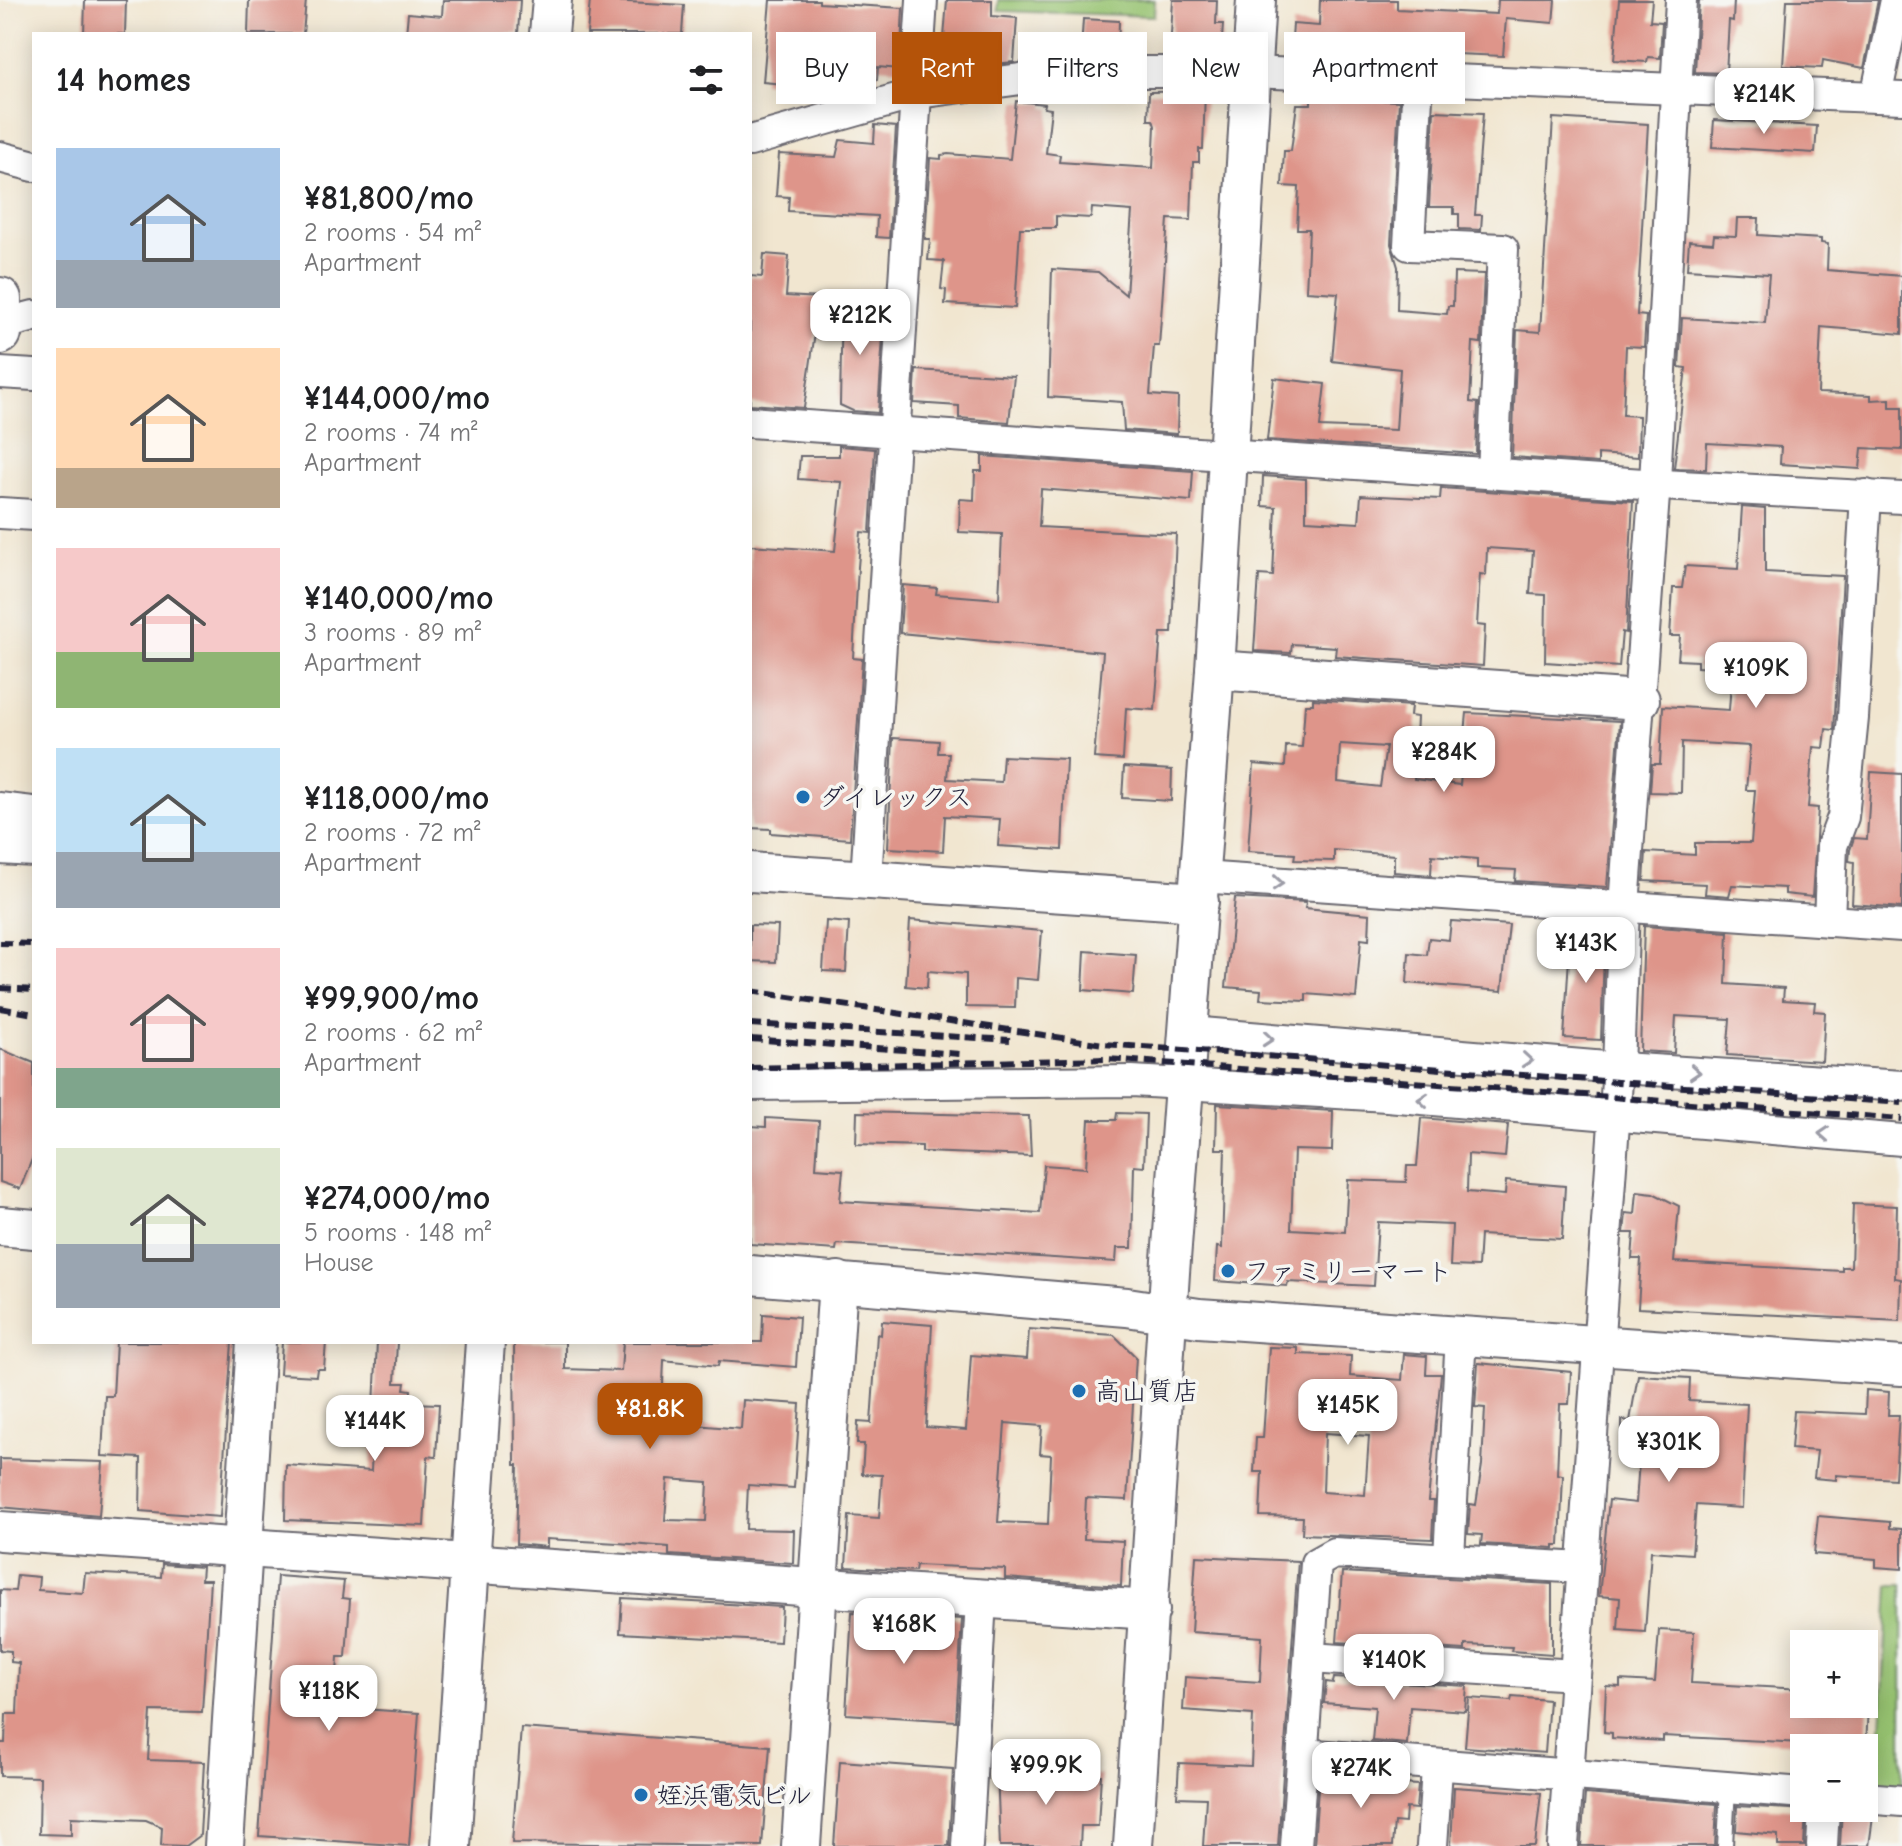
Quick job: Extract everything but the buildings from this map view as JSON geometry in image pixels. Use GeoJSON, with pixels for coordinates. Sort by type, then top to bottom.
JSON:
{"type":"FeatureCollection","features":[{"type":"Feature","properties":{"kind":"main road"},"geometry":{"type":"LineString","coordinates":[[0,299],[0,333]]}},
{"type":"Feature","properties":{"kind":"street"},"geometry":{"type":"LineString","coordinates":[[549,32],[552,0]]}},
{"type":"Feature","properties":{"kind":"street"},"geometry":{"type":"LineString","coordinates":[[921,32],[922,0]]}},
{"type":"Feature","properties":{"kind":"street"},"geometry":{"type":"LineString","coordinates":[[1254,32],[1256,0]]}},
{"type":"Feature","properties":{"kind":"street"},"geometry":{"type":"LineString","coordinates":[[1563,1846],[1618,1067],[1624,906],[1655,482],[1681,0]]}},
{"type":"Feature","properties":{"kind":"street"},"geometry":{"type":"LineString","coordinates":[[1465,81],[1889,98],[1896,0]]}},
{"type":"Feature","properties":{"kind":"street"},"geometry":{"type":"LineString","coordinates":[[1002,81],[1071,72],[1163,72]]}},
{"type":"Feature","properties":{"kind":"street"},"geometry":{"type":"LineString","coordinates":[[752,140],[892,100]]}},
{"type":"Feature","properties":{"kind":"street"},"geometry":{"type":"LineString","coordinates":[[866,879],[893,432],[917,104]]}},
{"type":"Feature","properties":{"kind":"street"},"geometry":{"type":"LineString","coordinates":[[1133,1846],[1215,670],[1225,453],[1249,104]]}},
{"type":"Feature","properties":{"kind":"street"},"geometry":{"type":"LineString","coordinates":[[1417,104],[1409,245],[1503,249],[1493,473]]}},
{"type":"Feature","properties":{"kind":"street"},"geometry":{"type":"LineString","coordinates":[[0,157],[32,165]]}},
{"type":"Feature","properties":{"kind":"street"},"geometry":{"type":"LineString","coordinates":[[0,325],[32,317]]}},
{"type":"Feature","properties":{"kind":"street"},"geometry":{"type":"LineString","coordinates":[[0,373],[32,375]]}},
{"type":"Feature","properties":{"kind":"street"},"geometry":{"type":"LineString","coordinates":[[752,422],[1902,498]]}},
{"type":"Feature","properties":{"kind":"street"},"geometry":{"type":"LineString","coordinates":[[1829,921],[1832,846],[1843,817],[1853,718],[1866,495]]}},
{"type":"Feature","properties":{"kind":"street"},"geometry":{"type":"LineString","coordinates":[[0,513],[32,515]]}},
{"type":"Feature","properties":{"kind":"street"},"geometry":{"type":"LineString","coordinates":[[1215,670],[1640,700]]}},
{"type":"Feature","properties":{"kind":"street"},"geometry":{"type":"LineString","coordinates":[[0,812],[32,816]]}},
{"type":"Feature","properties":{"kind":"street"},"geometry":{"type":"LineString","coordinates":[[0,845],[32,847]]}},
{"type":"Feature","properties":{"kind":"street"},"geometry":{"type":"LineString","coordinates":[[752,872],[866,879],[1624,906],[1902,926]]}},
{"type":"Feature","properties":{"kind":"street"},"geometry":{"type":"LineString","coordinates":[[1190,1032],[1618,1067],[1902,1086]]}},
{"type":"Feature","properties":{"kind":"street"},"geometry":{"type":"LineString","coordinates":[[752,1085],[994,1081],[1185,1084],[1387,1096],[1612,1118],[1902,1140]]}},
{"type":"Feature","properties":{"kind":"street"},"geometry":{"type":"LineString","coordinates":[[0,1226],[32,1229]]}},
{"type":"Feature","properties":{"kind":"street"},"geometry":{"type":"LineString","coordinates":[[752,1275],[1168,1312],[1199,1318],[1902,1366]]}},
{"type":"Feature","properties":{"kind":"street"},"geometry":{"type":"LineString","coordinates":[[801,1846],[838,1281]]}},
{"type":"Feature","properties":{"kind":"street"},"geometry":{"type":"LineString","coordinates":[[1449,1557],[1461,1335]]}},
{"type":"Feature","properties":{"kind":"street"},"geometry":{"type":"LineString","coordinates":[[224,1846],[256,1344]]}},
{"type":"Feature","properties":{"kind":"street"},"geometry":{"type":"LineString","coordinates":[[451,1846],[485,1344]]}},
{"type":"Feature","properties":{"kind":"street"},"geometry":{"type":"LineString","coordinates":[[0,1531],[470,1566],[1150,1610]]}},
{"type":"Feature","properties":{"kind":"street"},"geometry":{"type":"LineString","coordinates":[[1296,1846],[1316,1563],[1334,1553],[1449,1557],[1583,1568]]}},
{"type":"Feature","properties":{"kind":"street"},"geometry":{"type":"LineString","coordinates":[[967,1846],[981,1600]]}},
{"type":"Feature","properties":{"kind":"street"},"geometry":{"type":"LineString","coordinates":[[1310,1658],[1575,1675]]}},
{"type":"Feature","properties":{"kind":"street"},"geometry":{"type":"LineString","coordinates":[[1303,1754],[1437,1768],[1790,1792]]}},
{"type":"Feature","properties":{"kind":"street"},"geometry":{"type":"LineString","coordinates":[[1432,1846],[1437,1768]]}},
{"type":"Feature","properties":{"kind":"street"},"geometry":{"type":"LineString","coordinates":[[1878,1799],[1902,1801]]}},
{"type":"Feature","properties":{"kind":"street"},"geometry":{"type":"LineString","coordinates":[[1822,1846],[1823,1822]]}},
{"type":"Feature","properties":{"kind":"lane"},"geometry":{"type":"LineString","coordinates":[[1725,1846],[1728,1786]]}},
{"type":"Feature","properties":{"kind":"green space"},"geometry":{"type":"Polygon","coordinates":[[[998,0],[1155,0],[1154,16],[998,11],[998,0]]]}},
{"type":"Feature","properties":{"kind":"green space"},"geometry":{"type":"Polygon","coordinates":[[[1889,1585],[1902,1585],[1902,1800],[1878,1799],[1889,1585]]]}},
{"type":"Feature","properties":{"kind":"railway"},"geometry":{"type":"LineString","coordinates":[[0,943],[32,944]]}},
{"type":"Feature","properties":{"kind":"railway"},"geometry":{"type":"LineString","coordinates":[[0,988],[32,990]]}},
{"type":"Feature","properties":{"kind":"railway"},"geometry":{"type":"LineString","coordinates":[[752,991],[1103,1044],[1902,1103]]}},
{"type":"Feature","properties":{"kind":"railway"},"geometry":{"type":"LineString","coordinates":[[0,1008],[32,1014]]}},
{"type":"Feature","properties":{"kind":"railway"},"geometry":{"type":"LineString","coordinates":[[752,1024],[1010,1040]]}},
{"type":"Feature","properties":{"kind":"railway"},"geometry":{"type":"LineString","coordinates":[[752,1039],[960,1054]]}},
{"type":"Feature","properties":{"kind":"railway"},"geometry":{"type":"LineString","coordinates":[[752,1068],[1108,1059],[1902,1119]]}},
{"type":"Feature","properties":{"kind":"place","name":"ダイレックス"},"geometry":{"type":"Point","coordinates":[803,797]}},
{"type":"Feature","properties":{"kind":"place","name":"ファミリーマート"},"geometry":{"type":"Point","coordinates":[1228,1271]}},
{"type":"Feature","properties":{"kind":"place","name":"高山質店"},"geometry":{"type":"Point","coordinates":[1079,1391]}},
{"type":"Feature","properties":{"kind":"place","name":"姪浜電気ビル"},"geometry":{"type":"Point","coordinates":[641,1795]}}]}
